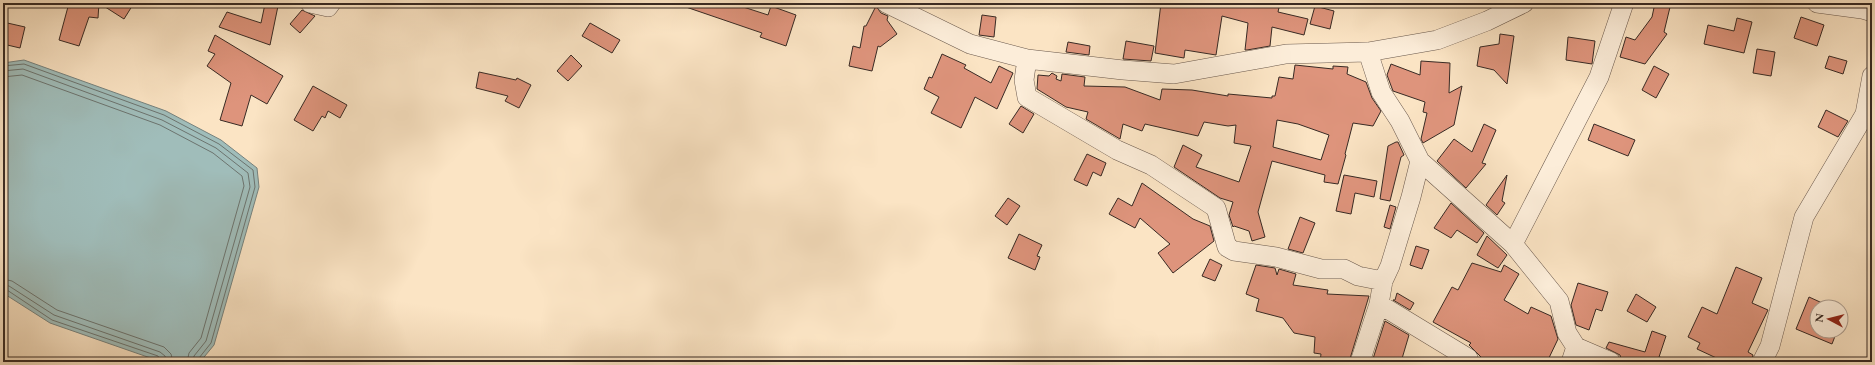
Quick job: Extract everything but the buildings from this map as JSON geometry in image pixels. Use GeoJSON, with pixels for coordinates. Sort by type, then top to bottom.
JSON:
{"type":"FeatureCollection","features":[{"type":"Feature","properties":{"kind":"street"},"geometry":{"type":"LineString","coordinates":[[310,3],[328,7],[331,3]]}},
{"type":"Feature","properties":{"kind":"street"},"geometry":{"type":"LineString","coordinates":[[886,3],[970,44],[1027,59],[1100,68],[1174,74],[1286,54],[1368,52],[1437,40],[1487,21],[1524,3]]}},
{"type":"Feature","properties":{"kind":"street"},"geometry":{"type":"LineString","coordinates":[[1513,244],[1599,77],[1624,3]]}},
{"type":"Feature","properties":{"kind":"street"},"geometry":{"type":"LineString","coordinates":[[1817,3],[1862,9],[1872,12]]}},
{"type":"Feature","properties":{"kind":"street"},"geometry":{"type":"LineString","coordinates":[[1368,52],[1381,92],[1400,121],[1420,161],[1513,244],[1559,302],[1574,355],[1611,362]]}},
{"type":"Feature","properties":{"kind":"street"},"geometry":{"type":"LineString","coordinates":[[1027,59],[1024,80],[1027,97],[1116,150],[1152,166],[1216,208],[1227,247],[1234,251],[1276,257],[1321,269],[1344,269],[1358,276],[1383,281]]}},
{"type":"Feature","properties":{"kind":"street"},"geometry":{"type":"LineString","coordinates":[[1762,362],[1770,346],[1804,217],[1865,114],[1872,76]]}},
{"type":"Feature","properties":{"kind":"street"},"geometry":{"type":"LineString","coordinates":[[1360,362],[1379,304],[1383,281],[1390,266],[1411,197],[1420,161]]}},
{"type":"Feature","properties":{"kind":"street"},"geometry":{"type":"LineString","coordinates":[[1379,304],[1468,358],[1468,362]]}},
{"type":"Feature","properties":{"kind":"water"},"geometry":{"type":"Polygon","coordinates":[[[24,60],[166,111],[221,140],[257,168],[259,187],[214,345],[200,362],[162,362],[50,323],[3,293],[3,63],[24,60]]]}}]}
